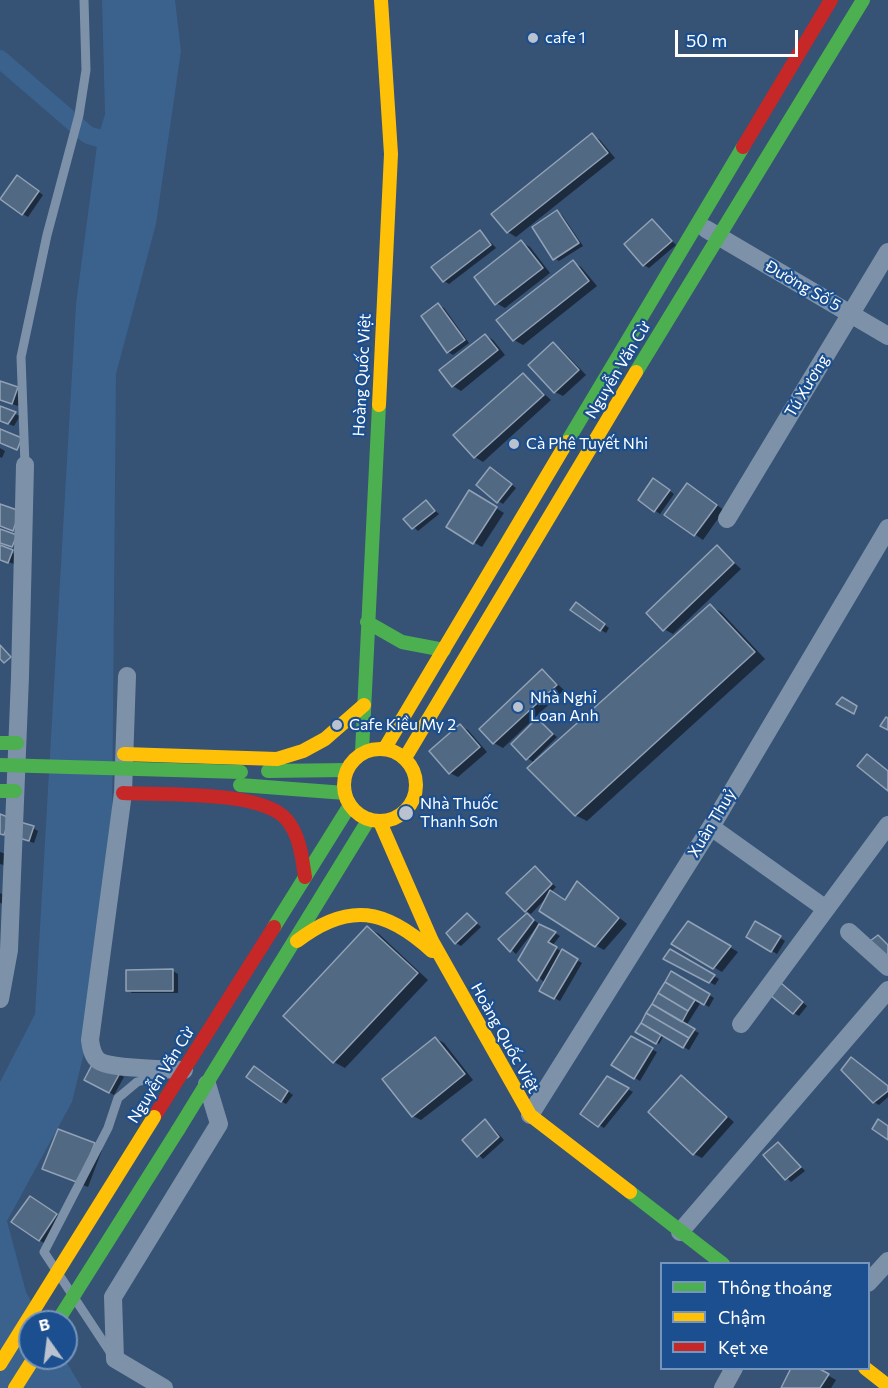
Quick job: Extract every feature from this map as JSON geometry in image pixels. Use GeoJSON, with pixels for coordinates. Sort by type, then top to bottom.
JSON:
{"type":"FeatureCollection","features":[{"type":"Feature","properties":{"kind":"main road","name":"Hoàng Quốc Việt"},"geometry":{"type":"LineString","coordinates":[[362,752],[391,154],[381,0]]}},
{"type":"Feature","properties":{"kind":"main road","name":"Nguyễn Văn Cừ"},"geometry":{"type":"LineString","coordinates":[[386,748],[831,0]]}},
{"type":"Feature","properties":{"kind":"main road","name":"Nguyễn Văn Cừ"},"geometry":{"type":"LineString","coordinates":[[405,758],[717,236],[863,0]]}},
{"type":"Feature","properties":{"kind":"main road"},"geometry":{"type":"LineString","coordinates":[[367,622],[402,642],[444,650]]}},
{"type":"Feature","properties":{"kind":"main road"},"geometry":{"type":"LineString","coordinates":[[124,754],[277,759],[292,756],[322,743],[364,705]]}},
{"type":"Feature","properties":{"kind":"main road"},"geometry":{"type":"LineString","coordinates":[[65,1310],[290,947],[374,820],[403,813],[416,793],[413,769],[405,758],[386,748],[362,752],[347,770],[343,781],[347,799]]}},
{"type":"Feature","properties":{"kind":"main road"},"geometry":{"type":"LineString","coordinates":[[0,765],[239,778],[347,799],[374,820]]}},
{"type":"Feature","properties":{"kind":"main road"},"geometry":{"type":"LineString","coordinates":[[0,778],[239,778],[347,770]]}},
{"type":"Feature","properties":{"kind":"main road"},"geometry":{"type":"LineString","coordinates":[[123,793],[261,801],[282,815],[298,838],[305,877]]}},
{"type":"Feature","properties":{"kind":"main road","name":"Nguyễn Văn Cừ"},"geometry":{"type":"LineString","coordinates":[[0,1364],[305,877],[347,799]]}},
{"type":"Feature","properties":{"kind":"main road","name":"Hoàng Quốc Việt"},"geometry":{"type":"LineString","coordinates":[[374,820],[444,963],[530,1115],[722,1262]]}},
{"type":"Feature","properties":{"kind":"main road"},"geometry":{"type":"LineString","coordinates":[[290,947],[308,932],[344,915],[378,915],[409,929],[444,963]]}},
{"type":"Feature","properties":{"kind":"main road"},"geometry":{"type":"LineString","coordinates":[[15,1388],[26,1370]]}},
{"type":"Feature","properties":{"kind":"main road"},"geometry":{"type":"LineString","coordinates":[[868,1370],[888,1386]]}},
{"type":"Feature","properties":{"kind":"street","name":"Đường Số 5"},"geometry":{"type":"LineString","coordinates":[[697,224],[888,336]]}},
{"type":"Feature","properties":{"kind":"street","name":"Tú Xương"},"geometry":{"type":"LineString","coordinates":[[727,519],[888,252]]}},
{"type":"Feature","properties":{"kind":"street"},"geometry":{"type":"LineString","coordinates":[[0,999],[9,950],[8,743],[24,465]]}},
{"type":"Feature","properties":{"kind":"street","name":"Xuân Thuỷ"},"geometry":{"type":"LineString","coordinates":[[530,1115],[711,827],[888,528]]}},
{"type":"Feature","properties":{"kind":"street"},"geometry":{"type":"LineString","coordinates":[[127,676],[123,793],[90,1040],[92,1053],[99,1061],[118,1065],[184,1070]]}},
{"type":"Feature","properties":{"kind":"street"},"geometry":{"type":"LineString","coordinates":[[741,1024],[888,825]]}},
{"type":"Feature","properties":{"kind":"street"},"geometry":{"type":"LineString","coordinates":[[711,827],[826,909]]}},
{"type":"Feature","properties":{"kind":"street"},"geometry":{"type":"LineString","coordinates":[[849,932],[888,967]]}},
{"type":"Feature","properties":{"kind":"street"},"geometry":{"type":"LineString","coordinates":[[680,1232],[888,990]]}},
{"type":"Feature","properties":{"kind":"street"},"geometry":{"type":"LineString","coordinates":[[164,1388],[115,1359],[113,1297],[219,1124],[207,1084]]}},
{"type":"Feature","properties":{"kind":"street"},"geometry":{"type":"LineString","coordinates":[[870,1281],[888,1261]]}},
{"type":"Feature","properties":{"kind":"street"},"geometry":{"type":"LineString","coordinates":[[723,1388],[733,1370]]}},
{"type":"Feature","properties":{"kind":"lane"},"geometry":{"type":"LineString","coordinates":[[24,465],[21,357],[47,236],[79,115],[86,70],[84,0]]}},
{"type":"Feature","properties":{"kind":"lane"},"geometry":{"type":"LineString","coordinates":[[115,1359],[44,1252],[108,1128],[118,1098],[137,1082],[184,1070]]}},
{"type":"Feature","properties":{"kind":"water"},"geometry":{"type":"Polygon","coordinates":[[[102,0],[175,0],[181,51],[156,224],[116,374],[111,942],[72,1102],[7,1221],[26,1292],[36,1310],[18,1310],[18,1370],[71,1370],[82,1388],[0,1388],[0,1082],[35,1014],[76,304],[98,138],[105,114],[102,0]]]}},
{"type":"Feature","properties":{"kind":"building"},"geometry":{"type":"Polygon","coordinates":[[[592,133],[608,153],[507,233],[491,214],[592,133]]]}},
{"type":"Feature","properties":{"kind":"building"},"geometry":{"type":"Polygon","coordinates":[[[17,175],[39,191],[22,215],[0,199],[17,175]]]}},
{"type":"Feature","properties":{"kind":"building"},"geometry":{"type":"Polygon","coordinates":[[[557,210],[579,243],[553,260],[532,227],[557,210]]]}},
{"type":"Feature","properties":{"kind":"building"},"geometry":{"type":"Polygon","coordinates":[[[652,219],[672,241],[643,266],[624,244],[652,219]]]}},
{"type":"Feature","properties":{"kind":"building"},"geometry":{"type":"Polygon","coordinates":[[[480,230],[491,245],[443,282],[431,267],[480,230]]]}},
{"type":"Feature","properties":{"kind":"building"},"geometry":{"type":"Polygon","coordinates":[[[521,240],[543,268],[495,305],[474,277],[521,240]]]}},
{"type":"Feature","properties":{"kind":"building"},"geometry":{"type":"Polygon","coordinates":[[[573,260],[589,281],[513,341],[496,320],[573,260]]]}},
{"type":"Feature","properties":{"kind":"building"},"geometry":{"type":"Polygon","coordinates":[[[438,303],[465,340],[447,353],[421,316],[438,303]]]}},
{"type":"Feature","properties":{"kind":"building"},"geometry":{"type":"Polygon","coordinates":[[[485,334],[498,350],[452,387],[439,370],[485,334]]]}},
{"type":"Feature","properties":{"kind":"building"},"geometry":{"type":"Polygon","coordinates":[[[553,342],[579,370],[554,393],[528,365],[553,342]]]}},
{"type":"Feature","properties":{"kind":"building"},"geometry":{"type":"Polygon","coordinates":[[[523,373],[544,395],[474,458],[453,435],[523,373]]]}},
{"type":"Feature","properties":{"kind":"building"},"geometry":{"type":"Polygon","coordinates":[[[0,381],[18,387],[12,404],[0,400],[0,381]]]}},
{"type":"Feature","properties":{"kind":"building"},"geometry":{"type":"Polygon","coordinates":[[[0,406],[16,412],[8,424],[0,421],[0,406]]]}},
{"type":"Feature","properties":{"kind":"building"},"geometry":{"type":"Polygon","coordinates":[[[0,429],[22,438],[17,450],[0,443],[0,429]]]}},
{"type":"Feature","properties":{"kind":"building"},"geometry":{"type":"Polygon","coordinates":[[[490,467],[512,484],[497,503],[476,485],[490,467]]]}},
{"type":"Feature","properties":{"kind":"building"},"geometry":{"type":"Polygon","coordinates":[[[653,478],[670,490],[654,512],[638,500],[653,478]]]}},
{"type":"Feature","properties":{"kind":"building"},"geometry":{"type":"Polygon","coordinates":[[[687,483],[717,505],[694,536],[664,515],[687,483]]]}},
{"type":"Feature","properties":{"kind":"building"},"geometry":{"type":"Polygon","coordinates":[[[469,490],[497,507],[473,544],[446,527],[469,490]]]}},
{"type":"Feature","properties":{"kind":"building"},"geometry":{"type":"Polygon","coordinates":[[[426,500],[435,511],[412,529],[403,519],[426,500]]]}},
{"type":"Feature","properties":{"kind":"building"},"geometry":{"type":"Polygon","coordinates":[[[0,504],[20,511],[13,531],[0,526],[0,504]]]}},
{"type":"Feature","properties":{"kind":"building"},"geometry":{"type":"Polygon","coordinates":[[[0,529],[17,535],[12,547],[0,543],[0,529]]]}},
{"type":"Feature","properties":{"kind":"building"},"geometry":{"type":"Polygon","coordinates":[[[0,545],[13,550],[8,563],[0,560],[0,545]]]}},
{"type":"Feature","properties":{"kind":"building"},"geometry":{"type":"Polygon","coordinates":[[[717,545],[734,563],[663,631],[646,613],[717,545]]]}},
{"type":"Feature","properties":{"kind":"building"},"geometry":{"type":"Polygon","coordinates":[[[576,602],[605,624],[600,631],[570,610],[576,602]]]}},
{"type":"Feature","properties":{"kind":"building"},"geometry":{"type":"Polygon","coordinates":[[[710,604],[755,652],[575,816],[527,768],[710,604]]]}},
{"type":"Feature","properties":{"kind":"building"},"geometry":{"type":"Polygon","coordinates":[[[0,645],[11,657],[4,663],[0,659],[0,645]]]}},
{"type":"Feature","properties":{"kind":"building","name":"Nhà Nghỉ Loan Anh"},"geometry":{"type":"Polygon","coordinates":[[[542,669],[557,685],[493,744],[479,729],[542,669]]]}},
{"type":"Feature","properties":{"kind":"building"},"geometry":{"type":"Polygon","coordinates":[[[842,697],[857,706],[854,714],[836,704],[842,697]]]}},
{"type":"Feature","properties":{"kind":"building"},"geometry":{"type":"Polygon","coordinates":[[[886,717],[888,718],[888,730],[880,726],[886,717]]]}},
{"type":"Feature","properties":{"kind":"building"},"geometry":{"type":"Polygon","coordinates":[[[537,718],[553,734],[526,760],[511,744],[537,718]]]}},
{"type":"Feature","properties":{"kind":"building"},"geometry":{"type":"Polygon","coordinates":[[[460,724],[480,747],[449,774],[429,751],[460,724]]]}},
{"type":"Feature","properties":{"kind":"building"},"geometry":{"type":"Polygon","coordinates":[[[867,754],[888,771],[888,791],[857,766],[867,754]]]}},
{"type":"Feature","properties":{"kind":"building"},"geometry":{"type":"Polygon","coordinates":[[[0,814],[10,818],[4,835],[0,834],[0,814]]]}},
{"type":"Feature","properties":{"kind":"building"},"geometry":{"type":"Polygon","coordinates":[[[13,820],[34,826],[29,841],[9,835],[13,820]]]}},
{"type":"Feature","properties":{"kind":"building"},"geometry":{"type":"Polygon","coordinates":[[[535,866],[552,884],[525,912],[506,893],[535,866]]]}},
{"type":"Feature","properties":{"kind":"building"},"geometry":{"type":"Polygon","coordinates":[[[577,881],[619,918],[595,947],[539,911],[550,890],[565,900],[577,881]]]}},
{"type":"Feature","properties":{"kind":"building"},"geometry":{"type":"Polygon","coordinates":[[[467,913],[477,923],[455,944],[446,933],[467,913]]]}},
{"type":"Feature","properties":{"kind":"building"},"geometry":{"type":"Polygon","coordinates":[[[527,913],[534,920],[510,952],[498,939],[527,913]]]}},
{"type":"Feature","properties":{"kind":"building"},"geometry":{"type":"Polygon","coordinates":[[[688,921],[731,946],[713,969],[671,944],[688,921]]]}},
{"type":"Feature","properties":{"kind":"building"},"geometry":{"type":"Polygon","coordinates":[[[755,921],[781,936],[771,952],[746,937],[755,921]]]}},
{"type":"Feature","properties":{"kind":"building"},"geometry":{"type":"Polygon","coordinates":[[[539,924],[556,932],[548,942],[557,947],[537,981],[518,960],[539,924]]]}},
{"type":"Feature","properties":{"kind":"building"},"geometry":{"type":"Polygon","coordinates":[[[367,926],[418,973],[333,1063],[283,1016],[367,926]]]}},
{"type":"Feature","properties":{"kind":"building"},"geometry":{"type":"Polygon","coordinates":[[[878,935],[888,945],[888,958],[870,941],[878,935]]]}},
{"type":"Feature","properties":{"kind":"building"},"geometry":{"type":"Polygon","coordinates":[[[562,949],[578,959],[554,999],[539,991],[562,949]]]}},
{"type":"Feature","properties":{"kind":"building"},"geometry":{"type":"Polygon","coordinates":[[[670,949],[715,975],[709,983],[663,959],[670,949]]]}},
{"type":"Feature","properties":{"kind":"building"},"geometry":{"type":"Polygon","coordinates":[[[173,969],[173,991],[126,991],[126,970],[173,969]]]}},
{"type":"Feature","properties":{"kind":"building"},"geometry":{"type":"Polygon","coordinates":[[[671,971],[710,994],[704,1005],[665,982],[671,971]]]}},
{"type":"Feature","properties":{"kind":"building"},"geometry":{"type":"Polygon","coordinates":[[[665,982],[695,1000],[688,1011],[658,993],[665,982]]]}},
{"type":"Feature","properties":{"kind":"building"},"geometry":{"type":"Polygon","coordinates":[[[781,983],[803,1002],[793,1014],[770,995],[781,983]]]}},
{"type":"Feature","properties":{"kind":"building"},"geometry":{"type":"Polygon","coordinates":[[[658,993],[688,1011],[682,1022],[652,1004],[658,993]]]}},
{"type":"Feature","properties":{"kind":"building"},"geometry":{"type":"Polygon","coordinates":[[[652,1004],[695,1029],[689,1038],[646,1013],[652,1004]]]}},
{"type":"Feature","properties":{"kind":"building"},"geometry":{"type":"Polygon","coordinates":[[[646,1013],[689,1038],[683,1048],[641,1023],[646,1013]]]}},
{"type":"Feature","properties":{"kind":"building"},"geometry":{"type":"Polygon","coordinates":[[[641,1023],[661,1035],[656,1044],[635,1032],[641,1023]]]}},
{"type":"Feature","properties":{"kind":"building"},"geometry":{"type":"Polygon","coordinates":[[[631,1036],[653,1048],[634,1079],[611,1065],[631,1036]]]}},
{"type":"Feature","properties":{"kind":"building"},"geometry":{"type":"Polygon","coordinates":[[[435,1037],[465,1074],[412,1117],[382,1079],[435,1037]]]}},
{"type":"Feature","properties":{"kind":"building"},"geometry":{"type":"Polygon","coordinates":[[[851,1057],[888,1086],[888,1091],[873,1103],[841,1070],[851,1057]]]}},
{"type":"Feature","properties":{"kind":"building"},"geometry":{"type":"Polygon","coordinates":[[[95,1059],[120,1073],[109,1093],[84,1080],[95,1059]]]}},
{"type":"Feature","properties":{"kind":"building"},"geometry":{"type":"Polygon","coordinates":[[[254,1066],[288,1091],[281,1102],[246,1077],[254,1066]]]}},
{"type":"Feature","properties":{"kind":"building"},"geometry":{"type":"Polygon","coordinates":[[[681,1075],[727,1117],[693,1155],[648,1112],[681,1075]]]}},
{"type":"Feature","properties":{"kind":"building"},"geometry":{"type":"Polygon","coordinates":[[[607,1076],[629,1088],[598,1127],[580,1114],[607,1076]]]}},
{"type":"Feature","properties":{"kind":"building"},"geometry":{"type":"Polygon","coordinates":[[[485,1119],[499,1137],[477,1157],[462,1140],[485,1119]]]}},
{"type":"Feature","properties":{"kind":"building"},"geometry":{"type":"Polygon","coordinates":[[[878,1119],[888,1126],[888,1140],[872,1129],[878,1119]]]}},
{"type":"Feature","properties":{"kind":"building"},"geometry":{"type":"Polygon","coordinates":[[[58,1129],[95,1143],[79,1183],[42,1169],[58,1129]]]}},
{"type":"Feature","properties":{"kind":"building"},"geometry":{"type":"Polygon","coordinates":[[[778,1142],[801,1167],[785,1180],[763,1155],[778,1142]]]}},
{"type":"Feature","properties":{"kind":"building"},"geometry":{"type":"Polygon","coordinates":[[[30,1196],[57,1214],[39,1241],[11,1222],[30,1196]]]}},
{"type":"Feature","properties":{"kind":"building"},"geometry":{"type":"Polygon","coordinates":[[[790,1370],[822,1370],[829,1374],[820,1388],[781,1388],[790,1370]]]}},
{"type":"Feature","properties":{"kind":"waterway"},"geometry":{"type":"LineString","coordinates":[[0,59],[88,135],[98,138]]}},
{"type":"Feature","properties":{"kind":"traffic: fast"},"geometry":{"type":"LineString","coordinates":[[636,372],[863,0]]}},
{"type":"Feature","properties":{"kind":"traffic: fast"},"geometry":{"type":"LineString","coordinates":[[567,442],[743,147]]}},
{"type":"Feature","properties":{"kind":"traffic: fast"},"geometry":{"type":"LineString","coordinates":[[362,752],[379,405]]}},
{"type":"Feature","properties":{"kind":"traffic: fast"},"geometry":{"type":"LineString","coordinates":[[367,622],[402,642],[444,650]]}},
{"type":"Feature","properties":{"kind":"traffic: fast"},"geometry":{"type":"LineString","coordinates":[[0,743],[17,743]]}},
{"type":"Feature","properties":{"kind":"traffic: fast"},"geometry":{"type":"LineString","coordinates":[[0,765],[241,772]]}},
{"type":"Feature","properties":{"kind":"traffic: fast"},"geometry":{"type":"LineString","coordinates":[[268,771],[347,770]]}},
{"type":"Feature","properties":{"kind":"traffic: fast"},"geometry":{"type":"LineString","coordinates":[[240,785],[345,793]]}},
{"type":"Feature","properties":{"kind":"traffic: fast"},"geometry":{"type":"LineString","coordinates":[[0,791],[15,791]]}},
{"type":"Feature","properties":{"kind":"traffic: fast"},"geometry":{"type":"LineString","coordinates":[[274,927],[350,805]]}},
{"type":"Feature","properties":{"kind":"traffic: fast"},"geometry":{"type":"LineString","coordinates":[[178,1130],[369,819]]}},
{"type":"Feature","properties":{"kind":"traffic: fast"},"geometry":{"type":"LineString","coordinates":[[65,1310],[178,1130]]}},
{"type":"Feature","properties":{"kind":"traffic: fast"},"geometry":{"type":"LineString","coordinates":[[630,1192],[720,1262]]}},
{"type":"Feature","properties":{"kind":"traffic: slow"},"geometry":{"type":"LineString","coordinates":[[379,405],[391,154],[381,0]]}},
{"type":"Feature","properties":{"kind":"traffic: slow"},"geometry":{"type":"LineString","coordinates":[[405,758],[636,372]]}},
{"type":"Feature","properties":{"kind":"traffic: slow"},"geometry":{"type":"LineString","coordinates":[[385,748],[567,442]]}},
{"type":"Feature","properties":{"kind":"traffic: slow"},"geometry":{"type":"LineString","coordinates":[[124,754],[277,759],[303,751],[325,739],[364,705]]}},
{"type":"Feature","properties":{"kind":"traffic: slow"},"geometry":{"type":"LineString","coordinates":[[373,749],[387,749],[406,759],[416,778],[416,785],[416,792],[406,811],[387,821],[373,821],[354,811],[344,792],[344,778],[354,759],[373,749]]}},
{"type":"Feature","properties":{"kind":"traffic: slow"},"geometry":{"type":"LineString","coordinates":[[380,822],[432,941],[530,1115],[630,1192]]}},
{"type":"Feature","properties":{"kind":"traffic: slow"},"geometry":{"type":"LineString","coordinates":[[297,941],[316,928],[334,920],[367,915],[399,926],[432,951]]}},
{"type":"Feature","properties":{"kind":"traffic: slow"},"geometry":{"type":"LineString","coordinates":[[0,1364],[154,1117]]}},
{"type":"Feature","properties":{"kind":"traffic: slow"},"geometry":{"type":"LineString","coordinates":[[15,1388],[26,1370]]}},
{"type":"Feature","properties":{"kind":"traffic: slow"},"geometry":{"type":"LineString","coordinates":[[868,1370],[888,1386]]}},
{"type":"Feature","properties":{"kind":"traffic: jam"},"geometry":{"type":"LineString","coordinates":[[743,147],[831,0]]}},
{"type":"Feature","properties":{"kind":"traffic: jam"},"geometry":{"type":"LineString","coordinates":[[123,793],[211,796],[257,803],[275,810],[287,820],[295,833],[305,877]]}},
{"type":"Feature","properties":{"kind":"traffic: jam"},"geometry":{"type":"LineString","coordinates":[[154,1117],[274,927]]}},
{"type":"Feature","properties":{"kind":"place","name":"cafe 1"},"geometry":{"type":"Point","coordinates":[533,38]}},
{"type":"Feature","properties":{"kind":"place","name":"Cà Phê Tuyết Nhi"},"geometry":{"type":"Point","coordinates":[514,444]}},
{"type":"Feature","properties":{"kind":"place","name":"Nhà Nghỉ Loan Anh"},"geometry":{"type":"Point","coordinates":[518,707]}},
{"type":"Feature","properties":{"kind":"place","name":"Cafe Kiều My 2"},"geometry":{"type":"Point","coordinates":[337,725]}},
{"type":"Feature","properties":{"kind":"place","name":"Nhà Thuốc Thanh Sơn"},"geometry":{"type":"Point","coordinates":[406,813]}}]}
